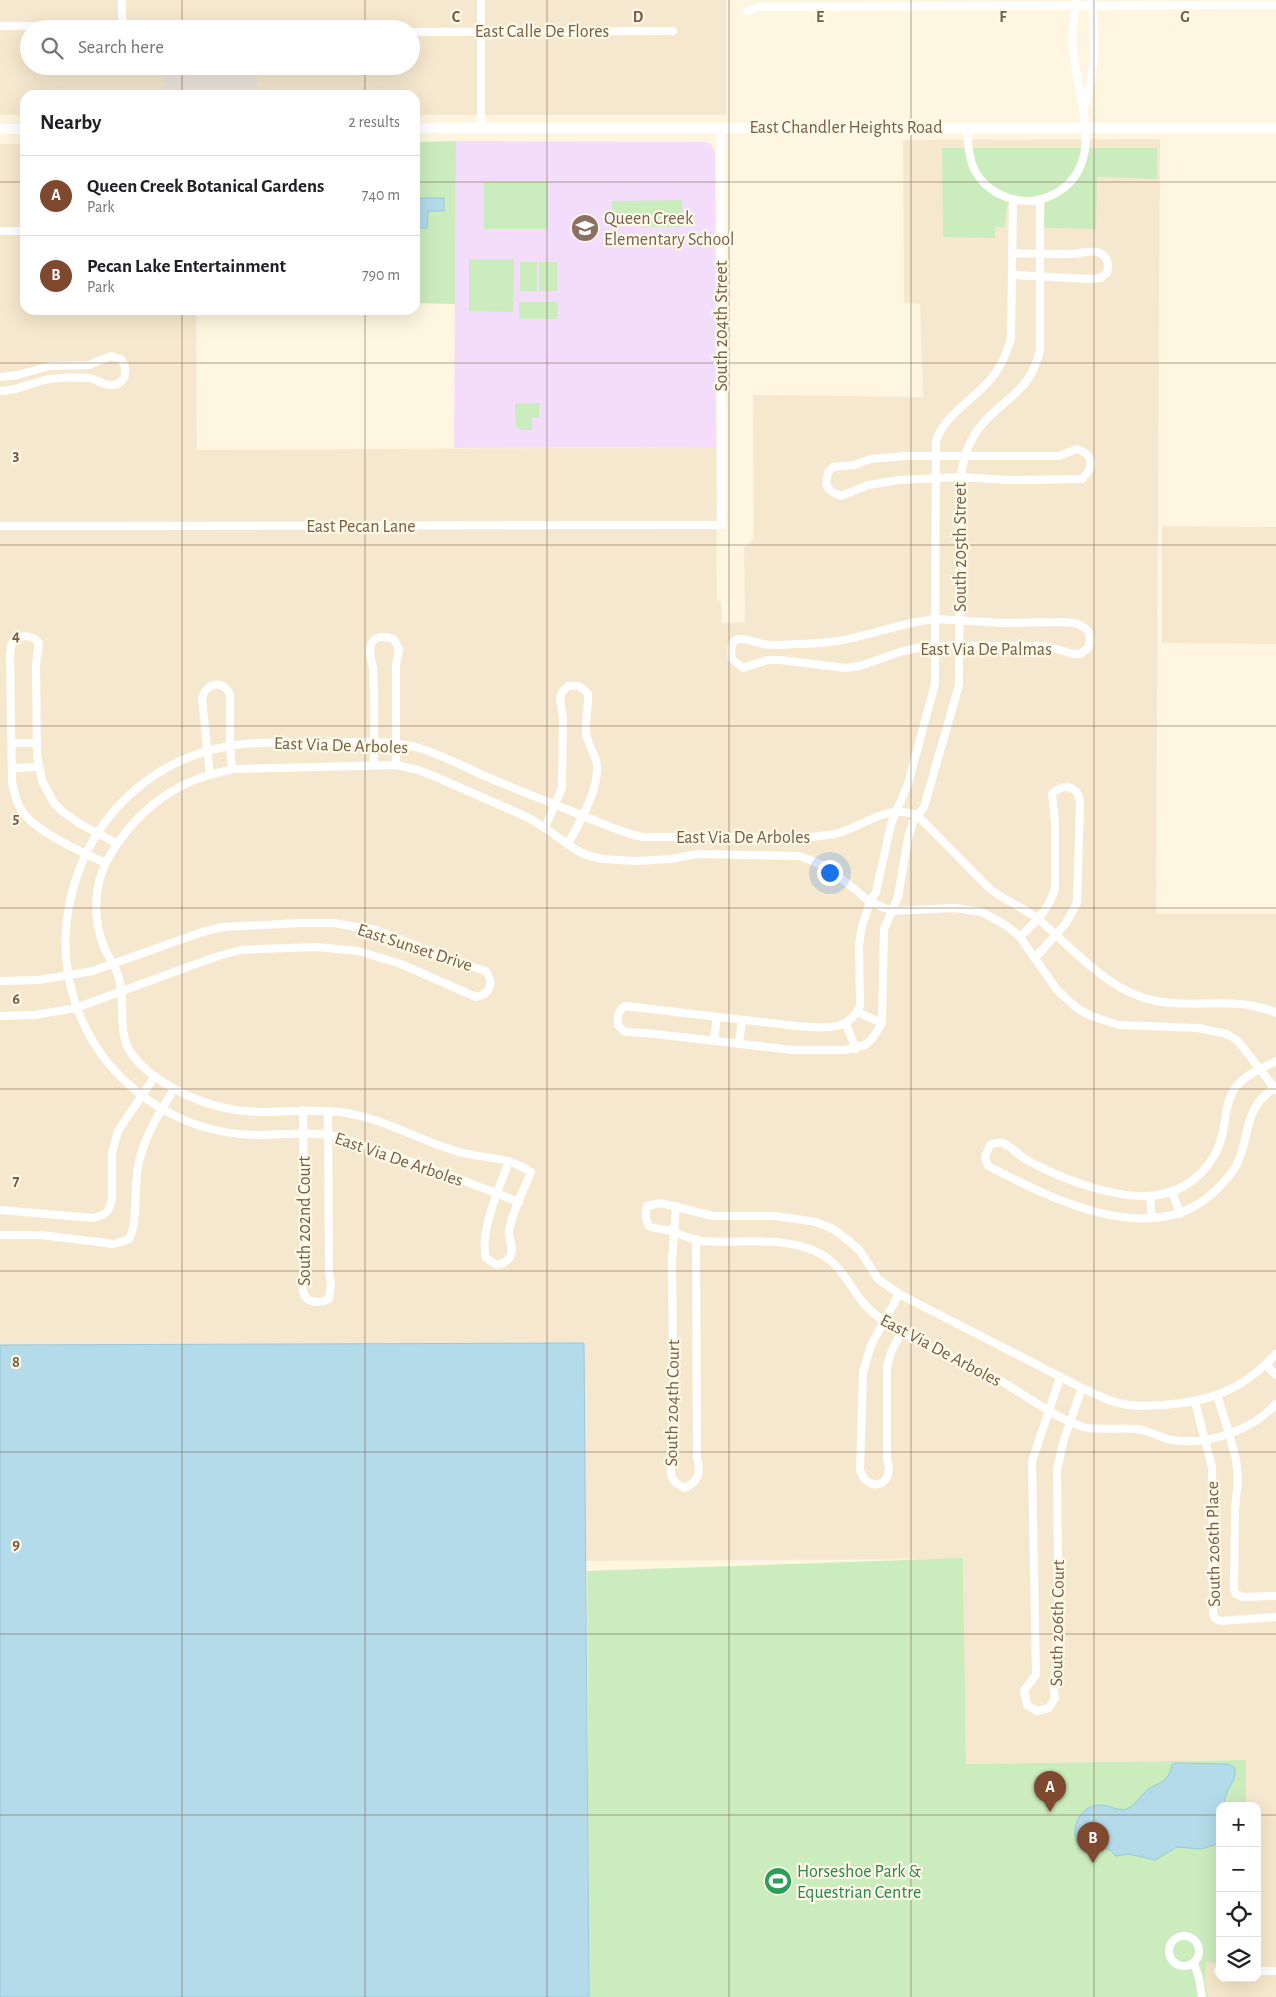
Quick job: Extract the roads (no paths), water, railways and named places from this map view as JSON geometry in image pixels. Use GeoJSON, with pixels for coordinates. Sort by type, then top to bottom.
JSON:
{"type":"FeatureCollection","features":[{"type":"Feature","properties":{"kind":"main road","name":"East Chandler Heights Road"},"geometry":{"type":"LineString","coordinates":[[420,128],[1276,128]]}},
{"type":"Feature","properties":{"kind":"main road"},"geometry":{"type":"LineString","coordinates":[[0,129],[20,129]]}},
{"type":"Feature","properties":{"kind":"street"},"geometry":{"type":"LineString","coordinates":[[122,0],[122,20]]}},
{"type":"Feature","properties":{"kind":"street"},"geometry":{"type":"LineString","coordinates":[[481,0],[481,128]]}},
{"type":"Feature","properties":{"kind":"street"},"geometry":{"type":"LineString","coordinates":[[747,11],[760,7],[985,3],[1276,5]]}},
{"type":"Feature","properties":{"kind":"street"},"geometry":{"type":"LineString","coordinates":[[967,127],[968,152],[974,169],[984,184],[992,190],[1013,199],[1033,201],[1055,194],[1072,179],[1084,157],[1086,129],[1084,108],[1072,48],[1076,3]]}},
{"type":"Feature","properties":{"kind":"street"},"geometry":{"type":"LineString","coordinates":[[1084,108],[1091,88],[1096,45],[1092,3]]}},
{"type":"Feature","properties":{"kind":"street"},"geometry":{"type":"LineString","coordinates":[[0,26],[20,26]]}},
{"type":"Feature","properties":{"kind":"street","name":"East Calle De Flores"},"geometry":{"type":"LineString","coordinates":[[420,32],[673,31]]}},
{"type":"Feature","properties":{"kind":"street","name":"South 204th Street"},"geometry":{"type":"LineString","coordinates":[[721,127],[722,525]]}},
{"type":"Feature","properties":{"kind":"street","name":"South 205th Street"},"geometry":{"type":"LineString","coordinates":[[857,1012],[860,1005],[860,934],[864,917],[876,892],[891,824],[908,784],[935,684],[936,441],[943,426],[987,383],[1005,356],[1010,339],[1013,199]]}},
{"type":"Feature","properties":{"kind":"street","name":"South 205th Street"},"geometry":{"type":"LineString","coordinates":[[882,1023],[884,928],[898,897],[908,838],[913,822],[924,807],[957,695],[960,674],[960,477],[964,456],[979,428],[994,412],[1021,390],[1038,360],[1041,339],[1040,199]]}},
{"type":"Feature","properties":{"kind":"street"},"geometry":{"type":"LineString","coordinates":[[0,231],[20,231]]}},
{"type":"Feature","properties":{"kind":"street"},"geometry":{"type":"LineString","coordinates":[[1012,253],[1075,254],[1094,251],[1106,258],[1108,266],[1107,273],[1100,278],[1091,279],[1012,276]]}},
{"type":"Feature","properties":{"kind":"street"},"geometry":{"type":"LineString","coordinates":[[0,377],[18,375],[50,366],[89,365],[111,356],[121,359],[125,368],[124,377],[121,382],[112,385],[89,378],[60,378],[41,380],[22,388],[0,391]]}},
{"type":"Feature","properties":{"kind":"street"},"geometry":{"type":"LineString","coordinates":[[37,369],[41,380]]}},
{"type":"Feature","properties":{"kind":"street"},"geometry":{"type":"LineString","coordinates":[[1077,449],[1089,456],[1091,465],[1088,473],[1082,479],[1074,480],[1009,480],[960,477],[884,481],[841,496],[830,490],[826,484],[828,472],[833,467],[854,465],[871,459],[964,456],[1059,456],[1077,449]]}},
{"type":"Feature","properties":{"kind":"street","name":"East Pecan Lane"},"geometry":{"type":"LineString","coordinates":[[0,526],[722,525]]}},
{"type":"Feature","properties":{"kind":"street","name":"East Via De Palmas"},"geometry":{"type":"LineString","coordinates":[[936,619],[960,621],[1004,623],[1067,622],[1078,624],[1085,628],[1089,633],[1090,642],[1088,648],[1080,654],[1073,654],[1046,646],[916,647],[860,666],[846,668],[768,660],[743,668],[732,659],[733,644],[738,639],[746,638],[770,645],[816,643],[838,641],[916,622],[936,619]]}},
{"type":"Feature","properties":{"kind":"street"},"geometry":{"type":"LineString","coordinates":[[105,863],[30,821],[22,811],[14,793],[10,646],[15,638],[28,636],[39,643],[36,665],[37,743],[38,767],[42,781],[54,802],[68,816],[116,843]]}},
{"type":"Feature","properties":{"kind":"street"},"geometry":{"type":"LineString","coordinates":[[374,765],[373,668],[370,652],[371,644],[375,639],[382,636],[394,639],[398,649],[396,665],[396,765]]}},
{"type":"Feature","properties":{"kind":"street"},"geometry":{"type":"LineString","coordinates":[[210,775],[202,699],[204,690],[209,686],[217,684],[228,690],[230,695],[232,770]]}},
{"type":"Feature","properties":{"kind":"street"},"geometry":{"type":"LineString","coordinates":[[545,828],[556,806],[562,788],[564,718],[560,698],[562,692],[568,686],[576,685],[583,688],[588,694],[586,734],[596,764],[596,782],[568,844]]}},
{"type":"Feature","properties":{"kind":"street"},"geometry":{"type":"LineString","coordinates":[[12,743],[37,743]]}},
{"type":"Feature","properties":{"kind":"street","name":"East Via De Arboles"},"geometry":{"type":"LineString","coordinates":[[918,816],[905,811],[883,813],[830,836],[644,837],[619,831],[556,806],[431,752],[396,743],[245,743],[206,751],[166,768],[133,789],[112,811],[96,832],[74,878],[67,907],[64,946],[67,976],[82,1024],[98,1052],[123,1080],[142,1096],[186,1121],[231,1133],[328,1134],[354,1141],[519,1202],[532,1172],[509,1161],[457,1152],[376,1120],[328,1111],[265,1112],[232,1110],[197,1100],[174,1089],[155,1076],[140,1063],[126,1044],[122,1024],[122,991],[117,972],[100,936],[96,913],[97,890],[105,863],[116,843],[131,825],[172,790],[210,775],[232,770],[396,765],[418,770],[436,777],[529,818],[576,850],[589,856],[617,860],[654,860],[697,854],[799,856],[823,865],[870,902],[892,911],[954,908],[967,909],[995,918],[1020,937],[1057,990],[1078,1009],[1091,1016],[1119,1024],[1198,1028],[1227,1034],[1238,1041],[1275,1088]]}},
{"type":"Feature","properties":{"kind":"street"},"geometry":{"type":"LineString","coordinates":[[12,768],[38,767]]}},
{"type":"Feature","properties":{"kind":"street"},"geometry":{"type":"LineString","coordinates":[[1020,937],[1038,919],[1048,905],[1055,888],[1055,822],[1052,794],[1058,789],[1073,788],[1078,792],[1080,804],[1078,895],[1073,911],[1056,936],[1035,958]]}},
{"type":"Feature","properties":{"kind":"street"},"geometry":{"type":"LineString","coordinates":[[918,816],[990,889],[1038,919],[1098,972],[1140,996],[1155,1001],[1168,1002],[1244,1003],[1276,1013]]}},
{"type":"Feature","properties":{"kind":"street","name":"East Sunset Drive"},"geometry":{"type":"LineString","coordinates":[[0,981],[39,980],[67,976],[113,964],[186,937],[223,927],[332,923],[376,930],[463,964],[480,968],[490,976],[491,984],[484,996],[476,997],[401,964],[344,949],[317,947],[259,949],[229,953],[76,1008],[34,1015],[0,1016]]}},
{"type":"Feature","properties":{"kind":"street"},"geometry":{"type":"LineString","coordinates":[[625,1006],[796,1026],[838,1026],[846,1024],[857,1012],[882,1023],[872,1039],[865,1045],[856,1048],[845,1050],[793,1050],[625,1032],[618,1025],[617,1018],[620,1010],[625,1006]]}},
{"type":"Feature","properties":{"kind":"street"},"geometry":{"type":"LineString","coordinates":[[714,1041],[717,1017]]}},
{"type":"Feature","properties":{"kind":"street"},"geometry":{"type":"LineString","coordinates":[[739,1044],[742,1020]]}},
{"type":"Feature","properties":{"kind":"street"},"geometry":{"type":"LineString","coordinates":[[846,1024],[856,1048]]}},
{"type":"Feature","properties":{"kind":"street"},"geometry":{"type":"LineString","coordinates":[[1275,1088],[1258,1102],[1252,1112],[1240,1156],[1228,1177],[1210,1196],[1180,1214],[1152,1218],[1133,1218],[1075,1206],[1045,1195],[988,1166],[984,1157],[990,1145],[997,1142],[1005,1144],[1027,1160],[1070,1180],[1123,1194],[1150,1196],[1172,1191],[1189,1183],[1212,1160],[1220,1143],[1232,1093],[1237,1086],[1260,1069],[1276,1061]]}},
{"type":"Feature","properties":{"kind":"street"},"geometry":{"type":"LineString","coordinates":[[0,1210],[93,1218],[104,1215],[108,1211],[112,1199],[112,1153],[118,1131],[155,1076]]}},
{"type":"Feature","properties":{"kind":"street"},"geometry":{"type":"LineString","coordinates":[[0,1235],[41,1234],[114,1244],[128,1238],[134,1225],[134,1196],[139,1162],[151,1129],[174,1089]]}},
{"type":"Feature","properties":{"kind":"street","name":"South 202nd Court"},"geometry":{"type":"LineString","coordinates":[[303,1110],[305,1271],[302,1290],[305,1296],[314,1302],[323,1302],[329,1299],[331,1291],[329,1272],[328,1111]]}},
{"type":"Feature","properties":{"kind":"street"},"geometry":{"type":"LineString","coordinates":[[509,1161],[488,1221],[484,1250],[486,1258],[497,1264],[504,1263],[510,1258],[512,1251],[509,1231],[519,1202]]}},
{"type":"Feature","properties":{"kind":"street"},"geometry":{"type":"LineString","coordinates":[[1172,1191],[1180,1214]]}},
{"type":"Feature","properties":{"kind":"street"},"geometry":{"type":"LineString","coordinates":[[1150,1196],[1152,1218]]}},
{"type":"Feature","properties":{"kind":"street","name":"East Via De Arboles"},"geometry":{"type":"LineString","coordinates":[[1276,1354],[1266,1365],[1242,1384],[1195,1402],[1129,1405],[1111,1401],[1060,1378],[899,1294],[878,1279],[860,1251],[849,1240],[833,1229],[816,1222],[774,1216],[713,1216],[676,1206],[654,1203],[647,1206],[645,1212],[646,1221],[649,1226],[696,1239],[763,1240],[805,1247],[820,1253],[831,1261],[844,1275],[866,1308],[884,1321],[999,1380],[1070,1422],[1085,1427],[1138,1429],[1172,1440],[1205,1439],[1229,1433],[1260,1418],[1276,1404]]}},
{"type":"Feature","properties":{"kind":"street","name":"South 204th Court"},"geometry":{"type":"LineString","coordinates":[[676,1206],[672,1259],[674,1454],[670,1473],[672,1480],[677,1485],[686,1488],[698,1478],[700,1471],[697,1458],[696,1239]]}},
{"type":"Feature","properties":{"kind":"street"},"geometry":{"type":"LineString","coordinates":[[899,1294],[871,1346],[863,1372],[860,1470],[863,1478],[870,1484],[879,1485],[887,1479],[890,1469],[887,1459],[886,1379],[891,1352],[902,1331]]}},
{"type":"Feature","properties":{"kind":"street"},"geometry":{"type":"LineString","coordinates":[[1266,1365],[1276,1375]]}},
{"type":"Feature","properties":{"kind":"street","name":"South 206th Court"},"geometry":{"type":"LineString","coordinates":[[1060,1378],[1036,1448],[1032,1470],[1036,1675],[1024,1690],[1027,1705],[1037,1711],[1049,1708],[1056,1698],[1053,1684],[1059,1653],[1057,1470],[1060,1451],[1082,1388]]}},
{"type":"Feature","properties":{"kind":"street"},"geometry":{"type":"LineString","coordinates":[[1217,1395],[1229,1433]]}},
{"type":"Feature","properties":{"kind":"street","name":"South 206th Place"},"geometry":{"type":"LineString","coordinates":[[1195,1402],[1212,1467],[1214,1615],[1216,1619],[1221,1621],[1276,1617]]}},
{"type":"Feature","properties":{"kind":"street","name":"South 206th Place"},"geometry":{"type":"LineString","coordinates":[[1229,1433],[1236,1460],[1238,1478],[1235,1510],[1234,1590],[1236,1594],[1242,1597],[1276,1596]]}},
{"type":"Feature","properties":{"kind":"street"},"geometry":{"type":"LineString","coordinates":[[1183,1935],[1196,1941],[1199,1945],[1199,1955],[1194,1963],[1180,1965],[1173,1960],[1169,1947],[1174,1939],[1183,1935]]}},
{"type":"Feature","properties":{"kind":"street"},"geometry":{"type":"LineString","coordinates":[[1194,1963],[1202,1997]]}},
{"type":"Feature","properties":{"kind":"street"},"geometry":{"type":"LineString","coordinates":[[1261,1971],[1276,1970]]}},
{"type":"Feature","properties":{"kind":"water"},"geometry":{"type":"Polygon","coordinates":[[[420,198],[444,198],[444,211],[428,211],[427,228],[420,228],[420,198]]]}},
{"type":"Feature","properties":{"kind":"water"},"geometry":{"type":"Polygon","coordinates":[[[584,1343],[589,1997],[0,1997],[0,1345],[584,1343]]]}},
{"type":"Feature","properties":{"kind":"water"},"geometry":{"type":"Polygon","coordinates":[[[1175,1763],[1228,1764],[1235,1768],[1234,1778],[1225,1802],[1216,1802],[1216,1845],[1201,1849],[1177,1847],[1155,1860],[1129,1854],[1116,1856],[1105,1848],[1092,1856],[1082,1850],[1076,1840],[1075,1828],[1084,1811],[1101,1805],[1120,1810],[1127,1809],[1146,1791],[1166,1779],[1172,1765],[1175,1763]]]}},
{"type":"Feature","properties":{"kind":"place","name":"Queen Creek Elementary School"},"geometry":{"type":"Point","coordinates":[585,228]}},
{"type":"Feature","properties":{"kind":"place","name":"Queen Creek Botanical Gardens"},"geometry":{"type":"Point","coordinates":[1050,1812]}},
{"type":"Feature","properties":{"kind":"place","name":"Pecan Lake Entertainment"},"geometry":{"type":"Point","coordinates":[1093,1863]}},
{"type":"Feature","properties":{"kind":"place","name":"Horseshoe Park & Equestrian Centre"},"geometry":{"type":"Point","coordinates":[778,1881]}}]}
